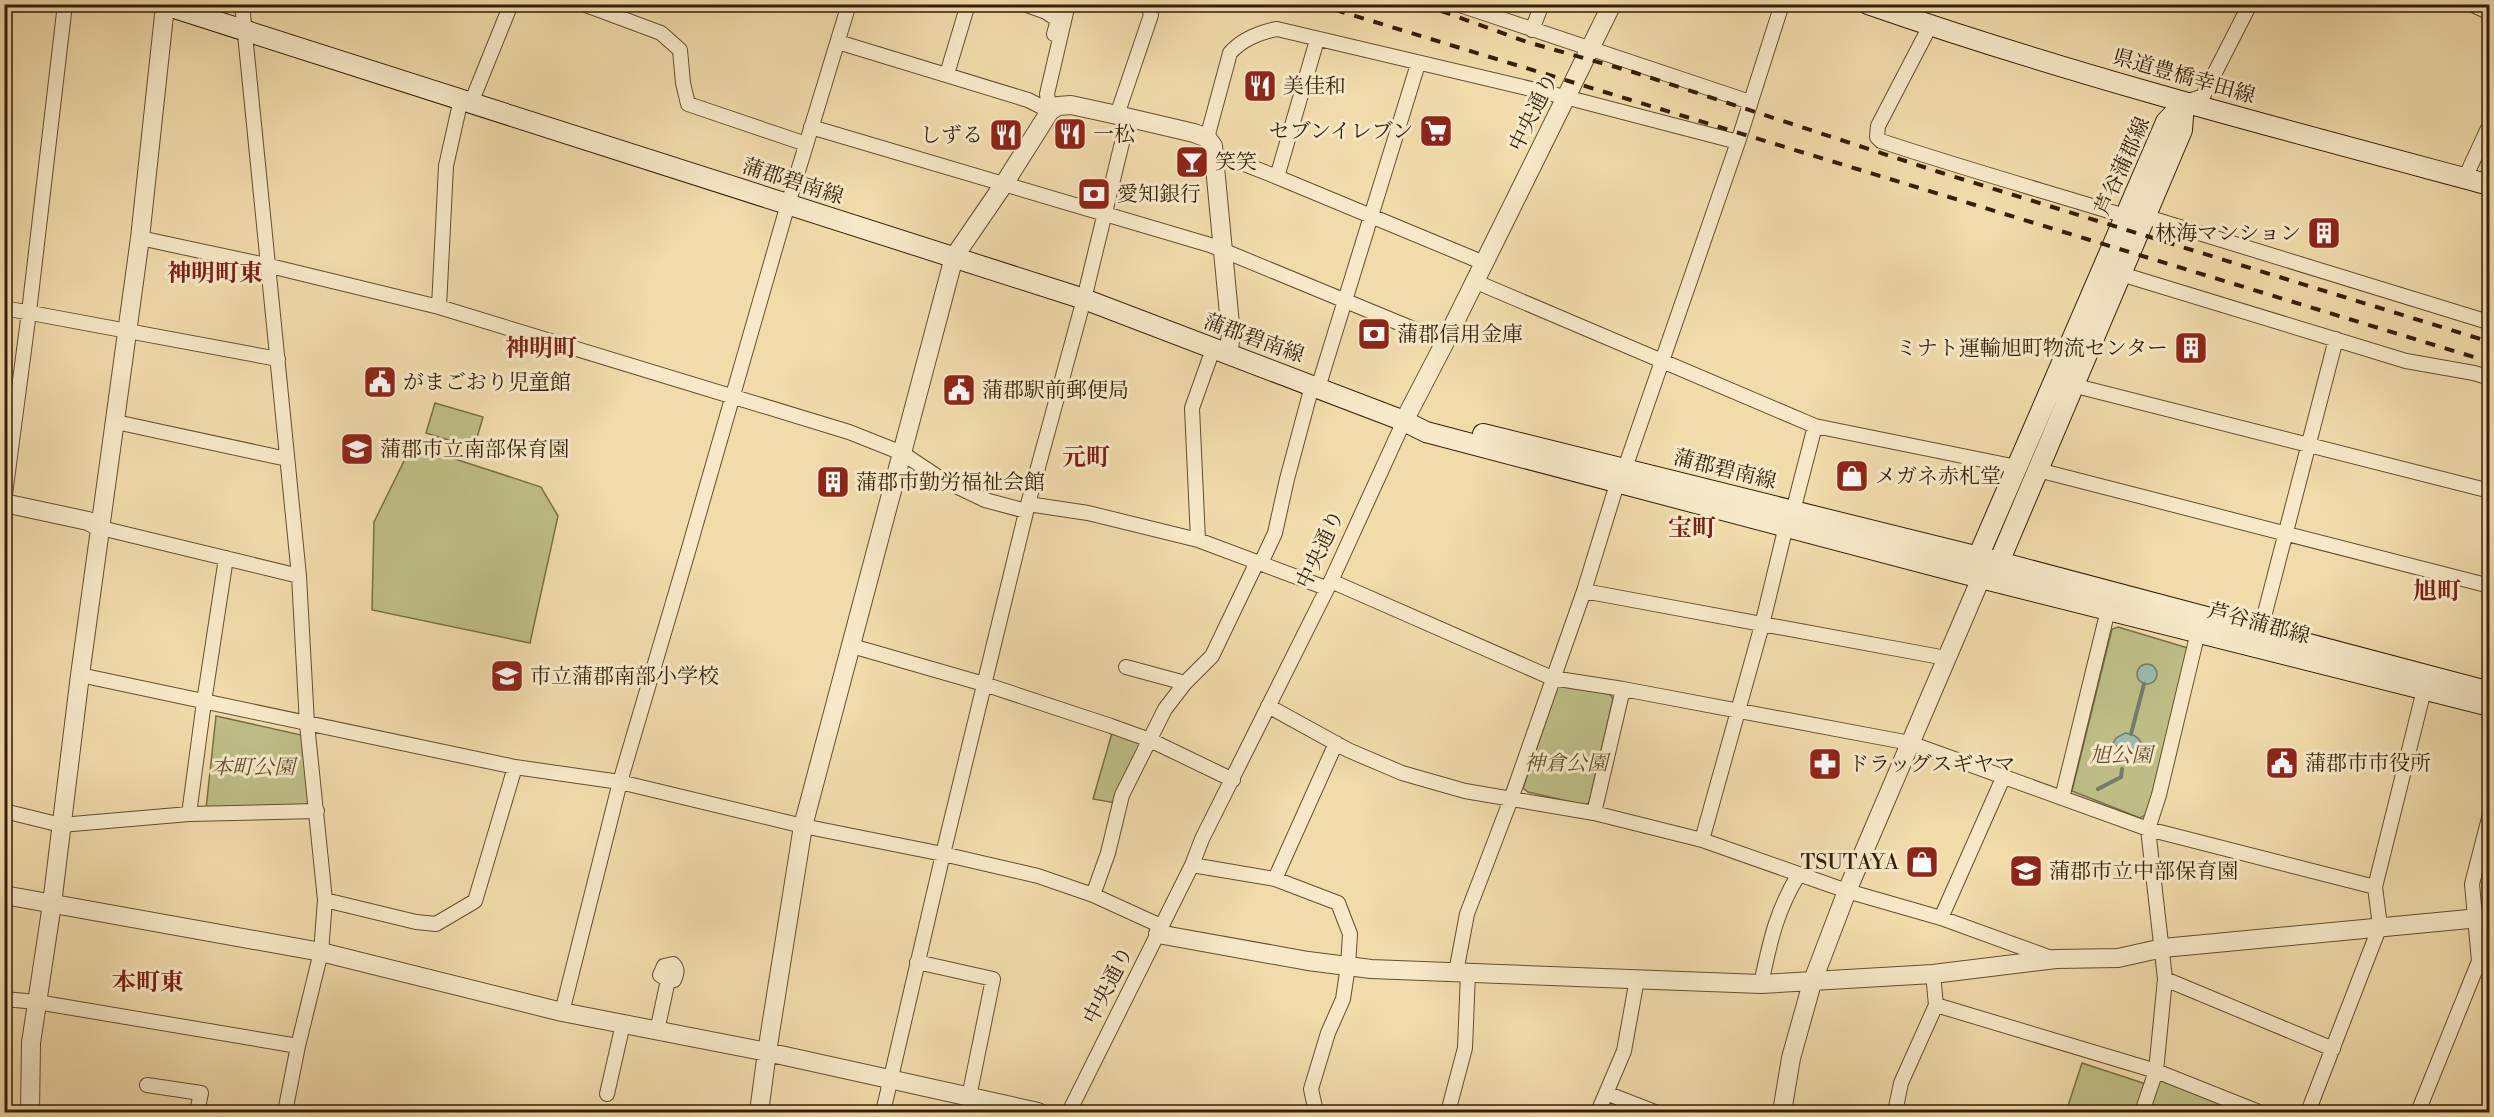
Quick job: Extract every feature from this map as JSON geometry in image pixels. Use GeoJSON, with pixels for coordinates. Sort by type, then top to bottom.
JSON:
{"type":"FeatureCollection","features":[{"type":"Feature","properties":{"kind":"main road","name":"県道豊橋幸田線"},"geometry":{"type":"LineString","coordinates":[[1868,4],[1930,26],[2184,103],[2490,185]]}},
{"type":"Feature","properties":{"kind":"main road","name":"蒲郡碧南線"},"geometry":{"type":"LineString","coordinates":[[164,5],[1084,299],[1404,421],[1429,421],[1621,476],[1790,519],[1999,562]]}},
{"type":"Feature","properties":{"kind":"main road","name":"芦谷蒲郡線"},"geometry":{"type":"LineString","coordinates":[[1978,557],[2166,122],[2184,103]]}},
{"type":"Feature","properties":{"kind":"main road","name":"芦谷蒲郡線"},"geometry":{"type":"LineString","coordinates":[[1981,578],[1999,562],[2076,386],[2182,130],[2184,103]]}},
{"type":"Feature","properties":{"kind":"main road","name":"蒲郡碧南線"},"geometry":{"type":"LineString","coordinates":[[1790,519],[1981,578]]}},
{"type":"Feature","properties":{"kind":"main road"},"geometry":{"type":"LineString","coordinates":[[1978,557],[1981,578]]}},
{"type":"Feature","properties":{"kind":"main road","name":"芦谷蒲郡線"},"geometry":{"type":"LineString","coordinates":[[1999,562],[2490,692]]}},
{"type":"Feature","properties":{"kind":"main road","name":"芦谷蒲郡線"},"geometry":{"type":"LineString","coordinates":[[1981,578],[2490,706]]}},
{"type":"Feature","properties":{"kind":"street"},"geometry":{"type":"LineString","coordinates":[[64,4],[29,312],[10,406],[4,503],[88,521],[101,528],[299,576]]}},
{"type":"Feature","properties":{"kind":"street"},"geometry":{"type":"LineString","coordinates":[[242,4],[245,57],[299,576],[307,724],[325,900],[321,952],[298,1046],[285,1113]]}},
{"type":"Feature","properties":{"kind":"street"},"geometry":{"type":"LineString","coordinates":[[439,307],[446,166],[466,101],[511,4]]}},
{"type":"Feature","properties":{"kind":"street"},"geometry":{"type":"LineString","coordinates":[[584,4],[661,33],[680,50],[682,83],[688,104],[806,144]]}},
{"type":"Feature","properties":{"kind":"street"},"geometry":{"type":"LineString","coordinates":[[562,1012],[620,782],[788,204],[849,4]]}},
{"type":"Feature","properties":{"kind":"street"},"geometry":{"type":"LineString","coordinates":[[947,74],[969,4]]}},
{"type":"Feature","properties":{"kind":"street"},"geometry":{"type":"LineString","coordinates":[[1024,4],[1046,12],[1058,20],[1048,60],[1054,66]]}},
{"type":"Feature","properties":{"kind":"street"},"geometry":{"type":"LineString","coordinates":[[1050,111],[1047,94],[1068,4]]}},
{"type":"Feature","properties":{"kind":"street"},"geometry":{"type":"LineString","coordinates":[[884,1113],[943,854],[1027,507],[1106,214],[1123,116],[1151,15],[1148,4]]}},
{"type":"Feature","properties":{"kind":"street"},"geometry":{"type":"LineString","coordinates":[[1532,30],[1542,4]]}},
{"type":"Feature","properties":{"kind":"street","name":"中央通り"},"geometry":{"type":"LineString","coordinates":[[1069,1113],[1328,585],[1404,421],[1612,4]]}},
{"type":"Feature","properties":{"kind":"street"},"geometry":{"type":"LineString","coordinates":[[1446,1112],[1465,1048],[1462,972],[1467,914],[1511,800],[1584,591],[1621,476],[1738,142],[1782,4]]}},
{"type":"Feature","properties":{"kind":"street"},"geometry":{"type":"LineString","coordinates":[[2184,103],[2203,96],[2250,4]]}},
{"type":"Feature","properties":{"kind":"street"},"geometry":{"type":"LineString","coordinates":[[2471,4],[2490,13]]}},
{"type":"Feature","properties":{"kind":"street"},"geometry":{"type":"LineString","coordinates":[[30,1113],[31,1042],[52,904],[80,675],[140,238],[164,5]]}},
{"type":"Feature","properties":{"kind":"street"},"geometry":{"type":"LineString","coordinates":[[1463,6],[1750,102]]}},
{"type":"Feature","properties":{"kind":"street"},"geometry":{"type":"LineString","coordinates":[[1930,26],[1878,126],[1877,137],[1881,141],[1993,178],[2125,216]]}},
{"type":"Feature","properties":{"kind":"street"},"geometry":{"type":"LineString","coordinates":[[1207,138],[1230,53],[1238,44],[1277,29],[1418,64],[1565,96],[1738,142]]}},
{"type":"Feature","properties":{"kind":"street"},"geometry":{"type":"LineString","coordinates":[[1277,177],[1317,40]]}},
{"type":"Feature","properties":{"kind":"street"},"geometry":{"type":"LineString","coordinates":[[838,42],[1028,100],[1050,111]]}},
{"type":"Feature","properties":{"kind":"street"},"geometry":{"type":"LineString","coordinates":[[1093,895],[1108,853],[1122,795],[1165,709],[1185,683],[1212,656],[1275,533],[1287,479],[1315,387],[1345,299],[1418,64]]}},
{"type":"Feature","properties":{"kind":"street"},"geometry":{"type":"LineString","coordinates":[[759,1113],[803,826],[954,257],[1050,111],[1058,106],[1071,105],[1194,133],[1207,138],[1213,146],[1231,335],[1192,408],[1198,540]]}},
{"type":"Feature","properties":{"kind":"street"},"geometry":{"type":"LineString","coordinates":[[2465,178],[2490,124]]}},
{"type":"Feature","properties":{"kind":"street"},"geometry":{"type":"LineString","coordinates":[[811,127],[1223,250],[1445,342]]}},
{"type":"Feature","properties":{"kind":"street"},"geometry":{"type":"LineString","coordinates":[[1215,157],[1229,158],[1484,262]]}},
{"type":"Feature","properties":{"kind":"street"},"geometry":{"type":"LineString","coordinates":[[2147,217],[2485,321],[2490,312]]}},
{"type":"Feature","properties":{"kind":"street"},"geometry":{"type":"LineString","coordinates":[[140,238],[266,265],[439,307],[849,432],[903,453],[941,479],[985,500],[1088,513],[1198,540],[1328,585],[1552,678],[1623,689],[1910,743],[2148,829],[2375,887]]}},
{"type":"Feature","properties":{"kind":"street"},"geometry":{"type":"LineString","coordinates":[[2121,274],[2406,361],[2490,378]]}},
{"type":"Feature","properties":{"kind":"street"},"geometry":{"type":"LineString","coordinates":[[1474,281],[1815,426],[2017,467]]}},
{"type":"Feature","properties":{"kind":"street"},"geometry":{"type":"LineString","coordinates":[[4,308],[278,359]]}},
{"type":"Feature","properties":{"kind":"street"},"geometry":{"type":"LineString","coordinates":[[2260,632],[2336,339]]}},
{"type":"Feature","properties":{"kind":"street"},"geometry":{"type":"LineString","coordinates":[[2076,386],[2490,491]]}},
{"type":"Feature","properties":{"kind":"street"},"geometry":{"type":"LineString","coordinates":[[116,422],[287,459]]}},
{"type":"Feature","properties":{"kind":"street"},"geometry":{"type":"LineString","coordinates":[[1702,840],[1815,426]]}},
{"type":"Feature","properties":{"kind":"street"},"geometry":{"type":"LineString","coordinates":[[2038,470],[2490,586]]}},
{"type":"Feature","properties":{"kind":"street"},"geometry":{"type":"LineString","coordinates":[[189,813],[226,558]]}},
{"type":"Feature","properties":{"kind":"street"},"geometry":{"type":"LineString","coordinates":[[1782,1113],[1791,1059],[1812,983],[1847,891],[1981,578]]}},
{"type":"Feature","properties":{"kind":"street"},"geometry":{"type":"LineString","coordinates":[[1584,591],[1946,658]]}},
{"type":"Feature","properties":{"kind":"street"},"geometry":{"type":"LineString","coordinates":[[2062,798],[2108,610]]}},
{"type":"Feature","properties":{"kind":"street"},"geometry":{"type":"LineString","coordinates":[[2142,1113],[2156,1071],[2164,979],[2163,948],[2148,829],[2159,795],[2198,632]]}},
{"type":"Feature","properties":{"kind":"street"},"geometry":{"type":"LineString","coordinates":[[852,646],[984,684],[1150,740],[1233,780]]}},
{"type":"Feature","properties":{"kind":"street"},"geometry":{"type":"LineString","coordinates":[[1126,667],[1185,683]]}},
{"type":"Feature","properties":{"kind":"street"},"geometry":{"type":"LineString","coordinates":[[80,675],[514,767],[620,782],[803,826],[943,854],[1038,876],[1093,895],[1160,930],[1348,966],[1761,984],[1812,983],[1933,974],[2056,959],[2118,958],[2163,948],[2482,918]]}},
{"type":"Feature","properties":{"kind":"street"},"geometry":{"type":"LineString","coordinates":[[1594,813],[1623,689]]}},
{"type":"Feature","properties":{"kind":"street"},"geometry":{"type":"LineString","coordinates":[[2308,1113],[2380,926],[2375,887],[2424,690]]}},
{"type":"Feature","properties":{"kind":"street"},"geometry":{"type":"LineString","coordinates":[[1268,706],[1336,743],[1402,773],[1465,791],[1594,813],[1702,840],[1847,891],[1941,918],[2056,959]]}},
{"type":"Feature","properties":{"kind":"street"},"geometry":{"type":"LineString","coordinates":[[1275,879],[1336,743]]}},
{"type":"Feature","properties":{"kind":"street"},"geometry":{"type":"LineString","coordinates":[[325,900],[416,922],[436,924],[475,901],[514,767]]}},
{"type":"Feature","properties":{"kind":"street"},"geometry":{"type":"LineString","coordinates":[[1941,918],[2003,778]]}},
{"type":"Feature","properties":{"kind":"street"},"geometry":{"type":"LineString","coordinates":[[4,811],[61,825],[189,813],[317,811]]}},
{"type":"Feature","properties":{"kind":"street"},"geometry":{"type":"LineString","coordinates":[[2418,1113],[2479,961],[2482,918],[2472,884],[2490,814]]}},
{"type":"Feature","properties":{"kind":"street"},"geometry":{"type":"LineString","coordinates":[[1192,865],[1275,879],[1338,903],[1350,934],[1348,966],[1343,999],[1328,1033],[1311,1089],[1316,1113]]}},
{"type":"Feature","properties":{"kind":"street"},"geometry":{"type":"LineString","coordinates":[[1761,984],[1776,921],[1784,898],[1799,874]]}},
{"type":"Feature","properties":{"kind":"street"},"geometry":{"type":"LineString","coordinates":[[4,896],[321,952],[562,1012],[767,1052],[1038,1113]]}},
{"type":"Feature","properties":{"kind":"street"},"geometry":{"type":"LineString","coordinates":[[918,962],[993,979],[969,1097]]}},
{"type":"Feature","properties":{"kind":"street"},"geometry":{"type":"LineString","coordinates":[[1895,1113],[1901,1083],[1936,1005],[1933,974]]}},
{"type":"Feature","properties":{"kind":"street"},"geometry":{"type":"LineString","coordinates":[[1598,1113],[1624,1051],[1637,979]]}},
{"type":"Feature","properties":{"kind":"street"},"geometry":{"type":"LineString","coordinates":[[2164,979],[2333,1049]]}},
{"type":"Feature","properties":{"kind":"street"},"geometry":{"type":"LineString","coordinates":[[657,1031],[668,980]]}},
{"type":"Feature","properties":{"kind":"street"},"geometry":{"type":"LineString","coordinates":[[4,999],[37,1002],[298,1046]]}},
{"type":"Feature","properties":{"kind":"street"},"geometry":{"type":"LineString","coordinates":[[1936,1005],[2156,1071],[2259,1113]]}},
{"type":"Feature","properties":{"kind":"street"},"geometry":{"type":"LineString","coordinates":[[607,1094],[623,1024]]}},
{"type":"Feature","properties":{"kind":"street"},"geometry":{"type":"LineString","coordinates":[[147,1085],[201,1093],[197,1113]]}},
{"type":"Feature","properties":{"kind":"street"},"geometry":{"type":"LineString","coordinates":[[1606,1093],[1655,1113]]}},
{"type":"Feature","properties":{"kind":"green space"},"geometry":{"type":"Polygon","coordinates":[[[435,403],[483,417],[474,448],[426,433],[435,403]]]}},
{"type":"Feature","properties":{"kind":"green space"},"geometry":{"type":"Polygon","coordinates":[[[412,445],[541,487],[558,516],[530,643],[372,610],[374,522],[412,445]]]}},
{"type":"Feature","properties":{"kind":"green space","name":"旭公園"},"geometry":{"type":"Polygon","coordinates":[[[2118,627],[2188,648],[2147,814],[2140,818],[2072,791],[2112,629],[2118,627]]]}},
{"type":"Feature","properties":{"kind":"green space","name":"神倉公園"},"geometry":{"type":"Polygon","coordinates":[[[1558,686],[1610,694],[1613,699],[1589,803],[1585,805],[1528,792],[1523,788],[1558,686]]]}},
{"type":"Feature","properties":{"kind":"green space","name":"本町公園"},"geometry":{"type":"Polygon","coordinates":[[[216,716],[306,736],[314,806],[206,809],[216,716]]]}},
{"type":"Feature","properties":{"kind":"green space"},"geometry":{"type":"Polygon","coordinates":[[[1112,733],[1151,746],[1116,803],[1093,799],[1112,733]]]}},
{"type":"Feature","properties":{"kind":"green space"},"geometry":{"type":"Polygon","coordinates":[[[2082,1063],[2149,1085],[2140,1112],[2066,1112],[2082,1063]]]}},
{"type":"Feature","properties":{"kind":"green space"},"geometry":{"type":"Polygon","coordinates":[[[2156,1071],[2259,1112],[2142,1112],[2156,1071]]]}},
{"type":"Feature","properties":{"kind":"water"},"geometry":{"type":"Polygon","coordinates":[[[2147,664],[2154,667],[2157,674],[2154,681],[2147,684],[2140,681],[2137,674],[2140,667],[2147,664]]]}},
{"type":"Feature","properties":{"kind":"water"},"geometry":{"type":"Polygon","coordinates":[[[2125,733],[2138,739],[2143,753],[2112,745],[2116,738],[2125,733]]]}},
{"type":"Feature","properties":{"kind":"waterway"},"geometry":{"type":"LineString","coordinates":[[2131,734],[2144,684]]}},
{"type":"Feature","properties":{"kind":"waterway"},"geometry":{"type":"LineString","coordinates":[[2098,789],[2121,777],[2122,769]]}},
{"type":"Feature","properties":{"kind":"railway"},"geometry":{"type":"LineString","coordinates":[[1316,4],[2490,362]]}},
{"type":"Feature","properties":{"kind":"railway"},"geometry":{"type":"LineString","coordinates":[[1422,4],[1527,42],[1633,72],[1939,172],[2490,342]]}},
{"type":"Feature","properties":{"kind":"place","name":"美佳和"},"geometry":{"type":"Point","coordinates":[1260,86]}},
{"type":"Feature","properties":{"kind":"place","name":"セブンイレブン"},"geometry":{"type":"Point","coordinates":[1436,131]}},
{"type":"Feature","properties":{"kind":"place","name":"一松"},"geometry":{"type":"Point","coordinates":[1070,134]}},
{"type":"Feature","properties":{"kind":"place","name":"しずる"},"geometry":{"type":"Point","coordinates":[1006,135]}},
{"type":"Feature","properties":{"kind":"place","name":"笑笑"},"geometry":{"type":"Point","coordinates":[1192,162]}},
{"type":"Feature","properties":{"kind":"place","name":"愛知銀行"},"geometry":{"type":"Point","coordinates":[1094,194]}},
{"type":"Feature","properties":{"kind":"place","name":"林海マンション"},"geometry":{"type":"Point","coordinates":[2324,233]}},
{"type":"Feature","properties":{"kind":"place","name":"蒲郡信用金庫"},"geometry":{"type":"Point","coordinates":[1374,334]}},
{"type":"Feature","properties":{"kind":"place","name":"ミナト運輸旭町物流センター"},"geometry":{"type":"Point","coordinates":[2191,348]}},
{"type":"Feature","properties":{"kind":"place","name":"がまごおり児童館"},"geometry":{"type":"Point","coordinates":[380,382]}},
{"type":"Feature","properties":{"kind":"place","name":"蒲郡駅前郵便局"},"geometry":{"type":"Point","coordinates":[959,390]}},
{"type":"Feature","properties":{"kind":"place","name":"蒲郡市立南部保育園"},"geometry":{"type":"Point","coordinates":[357,449]}},
{"type":"Feature","properties":{"kind":"place","name":"メガネ赤札堂"},"geometry":{"type":"Point","coordinates":[1852,476]}},
{"type":"Feature","properties":{"kind":"place","name":"蒲郡市勤労福祉会館"},"geometry":{"type":"Point","coordinates":[833,482]}},
{"type":"Feature","properties":{"kind":"place","name":"市立蒲郡南部小学校"},"geometry":{"type":"Point","coordinates":[507,676]}},
{"type":"Feature","properties":{"kind":"place","name":"蒲郡市市役所"},"geometry":{"type":"Point","coordinates":[2282,763]}},
{"type":"Feature","properties":{"kind":"place","name":"ドラッグスギヤマ"},"geometry":{"type":"Point","coordinates":[1825,764]}},
{"type":"Feature","properties":{"kind":"place","name":"TSUTAYA"},"geometry":{"type":"Point","coordinates":[1922,862]}},
{"type":"Feature","properties":{"kind":"place","name":"蒲郡市立中部保育園"},"geometry":{"type":"Point","coordinates":[2026,871]}},
{"type":"Feature","properties":{"kind":"district","name":"神明町東"},"geometry":{"type":"Point","coordinates":[215,273]}},
{"type":"Feature","properties":{"kind":"district","name":"神明町"},"geometry":{"type":"Point","coordinates":[541,348]}},
{"type":"Feature","properties":{"kind":"district","name":"元町"},"geometry":{"type":"Point","coordinates":[1086,457]}},
{"type":"Feature","properties":{"kind":"district","name":"宝町"},"geometry":{"type":"Point","coordinates":[1692,528]}},
{"type":"Feature","properties":{"kind":"district","name":"旭町"},"geometry":{"type":"Point","coordinates":[2437,591]}},
{"type":"Feature","properties":{"kind":"district","name":"本町東"},"geometry":{"type":"Point","coordinates":[148,982]}}]}
